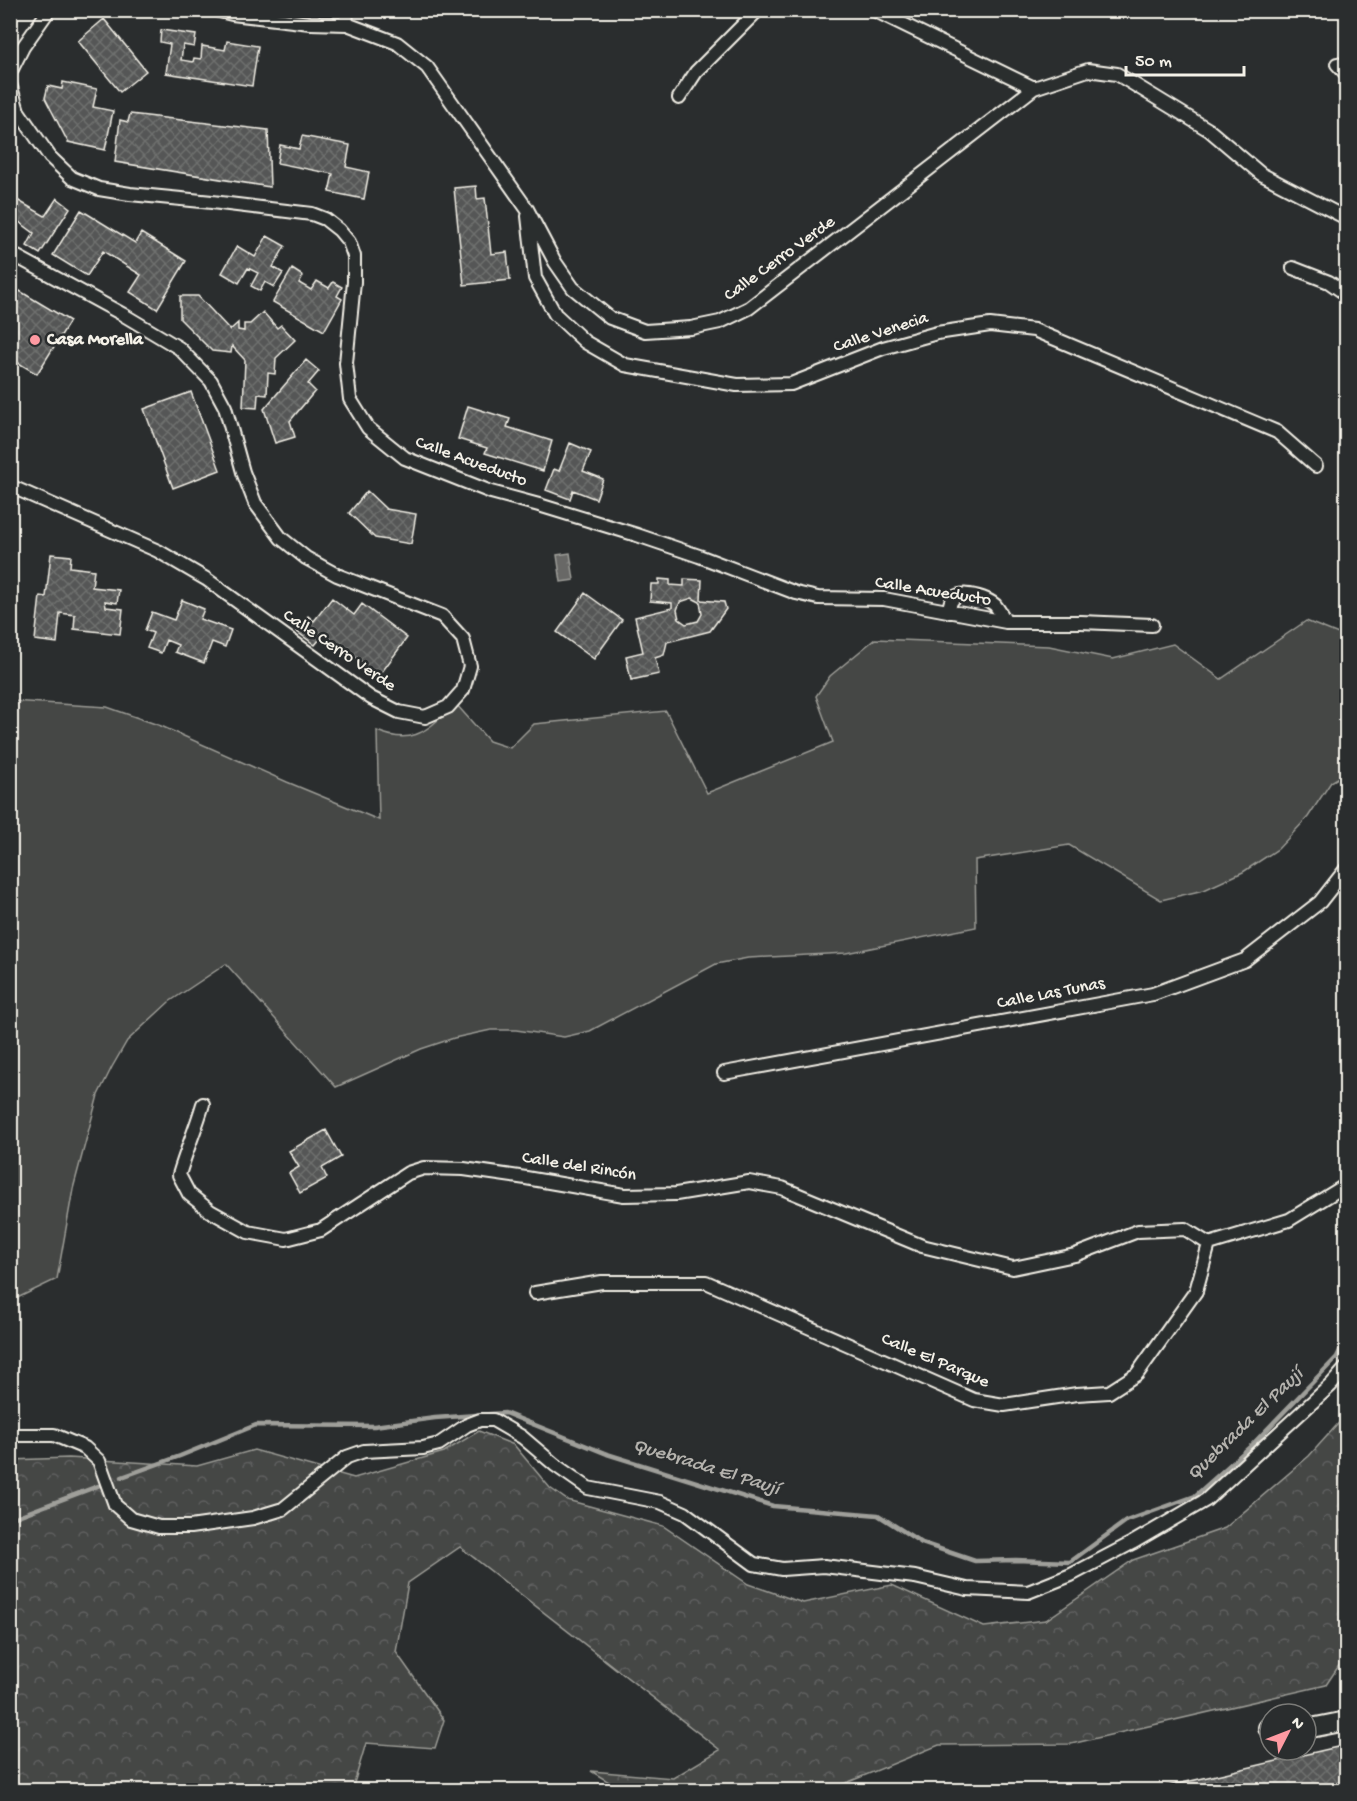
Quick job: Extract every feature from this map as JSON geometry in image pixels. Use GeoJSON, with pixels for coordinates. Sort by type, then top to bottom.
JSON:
{"type":"FeatureCollection","features":[{"type":"Feature","properties":{"kind":"main road"},"geometry":{"type":"LineString","coordinates":[[1318,1727],[1347,1721]]}},
{"type":"Feature","properties":{"kind":"street"},"geometry":{"type":"LineString","coordinates":[[10,74],[22,47],[49,10]]}},
{"type":"Feature","properties":{"kind":"street","name":"Calle Cerro Verde"},"geometry":{"type":"LineString","coordinates":[[215,10],[232,14],[347,24],[397,43],[426,67],[527,209],[555,262],[573,288],[610,318],[645,331],[691,328],[720,322],[749,308],[1034,88],[1088,70],[1117,74],[1209,130],[1261,174],[1347,218]]}},
{"type":"Feature","properties":{"kind":"street"},"geometry":{"type":"LineString","coordinates":[[346,10],[347,24]]}},
{"type":"Feature","properties":{"kind":"street"},"geometry":{"type":"LineString","coordinates":[[679,98],[696,72],[758,10]]}},
{"type":"Feature","properties":{"kind":"street"},"geometry":{"type":"LineString","coordinates":[[874,10],[1034,88]]}},
{"type":"Feature","properties":{"kind":"street"},"geometry":{"type":"LineString","coordinates":[[1337,64],[1347,74]]}},
{"type":"Feature","properties":{"kind":"street","name":"Calle Acueducto"},"geometry":{"type":"LineString","coordinates":[[10,84],[18,111],[50,157],[72,178],[99,189],[129,195],[212,201],[312,214],[325,219],[339,230],[349,242],[354,256],[354,282],[346,363],[350,399],[368,428],[405,458],[491,492],[689,552],[796,593],[818,598],[884,599],[1006,622],[1081,622],[1152,626]]}},
{"type":"Feature","properties":{"kind":"street","name":"Calle Venecia"},"geometry":{"type":"LineString","coordinates":[[527,209],[535,278],[555,314],[585,342],[625,365],[737,385],[791,384],[883,348],[937,333],[990,326],[1034,330],[1277,432],[1316,465]]}},
{"type":"Feature","properties":{"kind":"street","name":"Calle Cerro Verde"},"geometry":{"type":"LineString","coordinates":[[10,253],[179,348],[211,381],[225,407],[243,472],[255,503],[281,538],[306,558],[337,574],[442,616],[463,639],[470,666],[462,690],[448,707],[424,717],[399,712],[371,698],[206,579],[158,551],[10,486]]}},
{"type":"Feature","properties":{"kind":"street"},"geometry":{"type":"LineString","coordinates":[[1293,268],[1329,282],[1347,294]]}},
{"type":"Feature","properties":{"kind":"street"},"geometry":{"type":"LineString","coordinates":[[950,612],[952,601],[957,596],[967,593],[980,596],[995,606],[1006,622]]}},
{"type":"Feature","properties":{"kind":"street","name":"Calle Las Tunas"},"geometry":{"type":"LineString","coordinates":[[724,1073],[1153,994],[1245,960],[1320,902],[1347,869]]}},
{"type":"Feature","properties":{"kind":"street","name":"Calle del Rincón"},"geometry":{"type":"LineString","coordinates":[[203,1104],[179,1175],[189,1194],[210,1211],[248,1232],[286,1239],[321,1230],[408,1173],[424,1168],[464,1169],[624,1196],[676,1194],[748,1182],[782,1188],[922,1246],[1013,1268],[1075,1255],[1138,1230],[1185,1229],[1209,1244]]}},
{"type":"Feature","properties":{"kind":"street"},"geometry":{"type":"LineString","coordinates":[[1209,1244],[1288,1220],[1347,1185]]}},
{"type":"Feature","properties":{"kind":"street","name":"Calle El Parque"},"geometry":{"type":"LineString","coordinates":[[535,1293],[602,1282],[706,1282],[974,1400],[1004,1405],[1077,1394],[1109,1392],[1137,1374],[1196,1291],[1209,1244]]}},
{"type":"Feature","properties":{"kind":"street"},"geometry":{"type":"LineString","coordinates":[[10,1435],[54,1435],[85,1448],[99,1461],[115,1505],[131,1519],[159,1527],[189,1527],[253,1518],[283,1509],[347,1456],[364,1451],[423,1448],[439,1444],[474,1422],[494,1420],[510,1428],[555,1465],[588,1488],[660,1502],[685,1513],[754,1564],[782,1569],[824,1566],[915,1577],[967,1589],[1029,1592],[1071,1575],[1206,1500],[1347,1368]]}},
{"type":"Feature","properties":{"kind":"green space"},"geometry":{"type":"Polygon","coordinates":[[[1306,621],[1346,637],[1346,773],[1331,782],[1308,817],[1278,849],[1243,872],[1204,890],[1161,900],[1069,845],[975,860],[976,927],[846,953],[748,958],[716,964],[590,1031],[564,1037],[516,1030],[491,1030],[454,1038],[421,1049],[336,1087],[226,964],[169,1002],[127,1041],[98,1095],[73,1189],[57,1279],[11,1301],[11,701],[107,707],[161,726],[379,820],[377,731],[402,737],[412,736],[429,727],[456,704],[489,741],[510,748],[534,724],[666,711],[707,793],[833,742],[816,696],[830,676],[875,639],[1049,646],[1113,659],[1173,644],[1221,679],[1306,621]]]}},
{"type":"Feature","properties":{"kind":"green space"},"geometry":{"type":"Polygon","coordinates":[[[1346,1415],[1346,1655],[1326,1685],[1071,1744],[939,1745],[829,1790],[622,1790],[591,1771],[673,1778],[720,1750],[460,1547],[408,1583],[396,1652],[444,1720],[435,1748],[366,1743],[352,1790],[113,1790],[99,1785],[83,1790],[11,1790],[10,1460],[69,1458],[197,1466],[254,1450],[354,1478],[444,1452],[479,1431],[514,1445],[550,1488],[567,1500],[663,1526],[748,1584],[803,1603],[892,1585],[984,1627],[1046,1620],[1133,1560],[1225,1528],[1309,1456],[1346,1415]]]}},
{"type":"Feature","properties":{"kind":"water"},"geometry":{"type":"Polygon","coordinates":[[[570,553],[574,580],[561,582],[557,555],[570,553]]]}},
{"type":"Feature","properties":{"kind":"building"},"geometry":{"type":"Polygon","coordinates":[[[104,19],[146,71],[120,92],[78,41],[104,19]]]}},
{"type":"Feature","properties":{"kind":"building"},"geometry":{"type":"Polygon","coordinates":[[[161,30],[196,35],[194,47],[183,45],[181,60],[193,62],[194,58],[201,59],[202,46],[225,50],[227,41],[258,46],[252,86],[166,73],[170,44],[160,42],[161,30]]]}},
{"type":"Feature","properties":{"kind":"building"},"geometry":{"type":"Polygon","coordinates":[[[63,82],[97,89],[93,107],[113,111],[105,150],[68,142],[45,98],[48,86],[62,89],[63,82]]]}},
{"type":"Feature","properties":{"kind":"building"},"geometry":{"type":"Polygon","coordinates":[[[130,114],[268,130],[270,187],[115,162],[120,120],[128,122],[130,114]]]}},
{"type":"Feature","properties":{"kind":"building"},"geometry":{"type":"Polygon","coordinates":[[[302,136],[350,145],[346,167],[369,172],[364,199],[329,192],[333,174],[277,163],[280,145],[299,149],[302,136]]]}},
{"type":"Feature","properties":{"kind":"building"},"geometry":{"type":"Polygon","coordinates":[[[476,186],[477,199],[485,198],[491,254],[507,252],[510,280],[464,285],[454,188],[476,186]]]}},
{"type":"Feature","properties":{"kind":"building"},"geometry":{"type":"Polygon","coordinates":[[[10,196],[45,216],[57,198],[70,208],[40,254],[27,246],[34,233],[10,215],[10,196]]]}},
{"type":"Feature","properties":{"kind":"building"},"geometry":{"type":"Polygon","coordinates":[[[81,210],[135,243],[141,233],[186,261],[157,309],[130,292],[141,275],[103,251],[87,276],[53,255],[81,210]]]}},
{"type":"Feature","properties":{"kind":"building"},"geometry":{"type":"Polygon","coordinates":[[[267,236],[285,246],[273,267],[283,273],[274,287],[265,282],[260,291],[251,286],[258,273],[248,268],[239,283],[222,273],[237,246],[255,257],[267,236]]]}},
{"type":"Feature","properties":{"kind":"building"},"geometry":{"type":"Polygon","coordinates":[[[292,269],[303,276],[299,283],[311,290],[317,281],[329,288],[333,282],[342,287],[337,296],[342,299],[324,331],[273,302],[292,269]]]}},
{"type":"Feature","properties":{"kind":"building","name":"Casa Morella"},"geometry":{"type":"Polygon","coordinates":[[[13,287],[70,321],[37,374],[10,358],[10,291],[13,287]]]}},
{"type":"Feature","properties":{"kind":"building"},"geometry":{"type":"Polygon","coordinates":[[[180,296],[198,296],[230,330],[238,323],[238,330],[244,331],[244,324],[250,324],[263,312],[277,328],[281,325],[295,340],[276,358],[275,374],[268,373],[267,395],[258,394],[257,408],[243,407],[245,360],[232,346],[231,353],[212,351],[180,319],[180,296]]]}},
{"type":"Feature","properties":{"kind":"building"},"geometry":{"type":"Polygon","coordinates":[[[306,360],[319,371],[308,384],[315,391],[290,421],[295,437],[275,443],[264,409],[306,360]]]}},
{"type":"Feature","properties":{"kind":"building"},"geometry":{"type":"Polygon","coordinates":[[[191,392],[220,470],[173,488],[144,409],[191,392]]]}},
{"type":"Feature","properties":{"kind":"building"},"geometry":{"type":"Polygon","coordinates":[[[468,406],[510,419],[507,427],[552,441],[543,471],[485,453],[487,448],[458,439],[468,406]]]}},
{"type":"Feature","properties":{"kind":"building"},"geometry":{"type":"Polygon","coordinates":[[[570,443],[591,452],[583,471],[603,479],[596,499],[573,490],[570,499],[546,490],[554,469],[559,471],[570,443]]]}},
{"type":"Feature","properties":{"kind":"building"},"geometry":{"type":"Polygon","coordinates":[[[367,491],[386,509],[416,514],[411,544],[375,538],[349,513],[367,491]]]}},
{"type":"Feature","properties":{"kind":"building"},"geometry":{"type":"Polygon","coordinates":[[[51,554],[71,556],[70,567],[94,570],[92,587],[119,590],[117,603],[105,601],[106,607],[123,609],[120,634],[74,629],[75,615],[60,613],[57,643],[35,640],[40,596],[46,597],[51,554]]]}},
{"type":"Feature","properties":{"kind":"building"},"geometry":{"type":"Polygon","coordinates":[[[659,579],[670,580],[670,585],[684,586],[684,579],[702,580],[701,600],[724,602],[726,609],[710,631],[667,642],[664,655],[655,658],[659,674],[631,680],[626,656],[643,652],[635,617],[672,608],[672,603],[650,601],[651,584],[659,584],[659,579]],[[692,598],[680,602],[677,610],[679,619],[686,624],[698,621],[702,614],[700,602],[692,598]]]}},
{"type":"Feature","properties":{"kind":"building"},"geometry":{"type":"Polygon","coordinates":[[[585,593],[622,620],[594,659],[557,632],[585,593]]]}},
{"type":"Feature","properties":{"kind":"building"},"geometry":{"type":"Polygon","coordinates":[[[332,598],[354,615],[362,604],[407,638],[379,676],[324,634],[315,645],[296,631],[308,616],[314,621],[332,598]]]}},
{"type":"Feature","properties":{"kind":"building"},"geometry":{"type":"Polygon","coordinates":[[[182,600],[204,609],[200,619],[231,630],[225,647],[212,642],[204,663],[175,652],[178,645],[166,640],[161,653],[147,648],[153,633],[145,630],[152,612],[174,620],[182,600]]]}},
{"type":"Feature","properties":{"kind":"building"},"geometry":{"type":"Polygon","coordinates":[[[326,1130],[341,1157],[322,1168],[327,1178],[300,1193],[289,1173],[299,1167],[289,1151],[326,1130]]]}},
{"type":"Feature","properties":{"kind":"building"},"geometry":{"type":"Polygon","coordinates":[[[1346,1745],[1346,1790],[1150,1790],[1273,1762],[1318,1762],[1318,1751],[1346,1745]]]}},
{"type":"Feature","properties":{"kind":"waterway","name":"Quebrada El Paují"},"geometry":{"type":"LineString","coordinates":[[122,1477],[256,1425],[374,1426],[435,1418],[505,1413],[607,1454],[773,1506],[878,1515],[922,1543],[975,1561],[1070,1562],[1126,1521],[1195,1496],[1251,1446],[1337,1357],[1346,1338]]}},
{"type":"Feature","properties":{"kind":"waterway","name":"Quebrada El Paují"},"geometry":{"type":"LineString","coordinates":[[10,1519],[98,1486]]}},
{"type":"Feature","properties":{"kind":"place","name":"Casa Morella"},"geometry":{"type":"Point","coordinates":[35,340]}}]}
